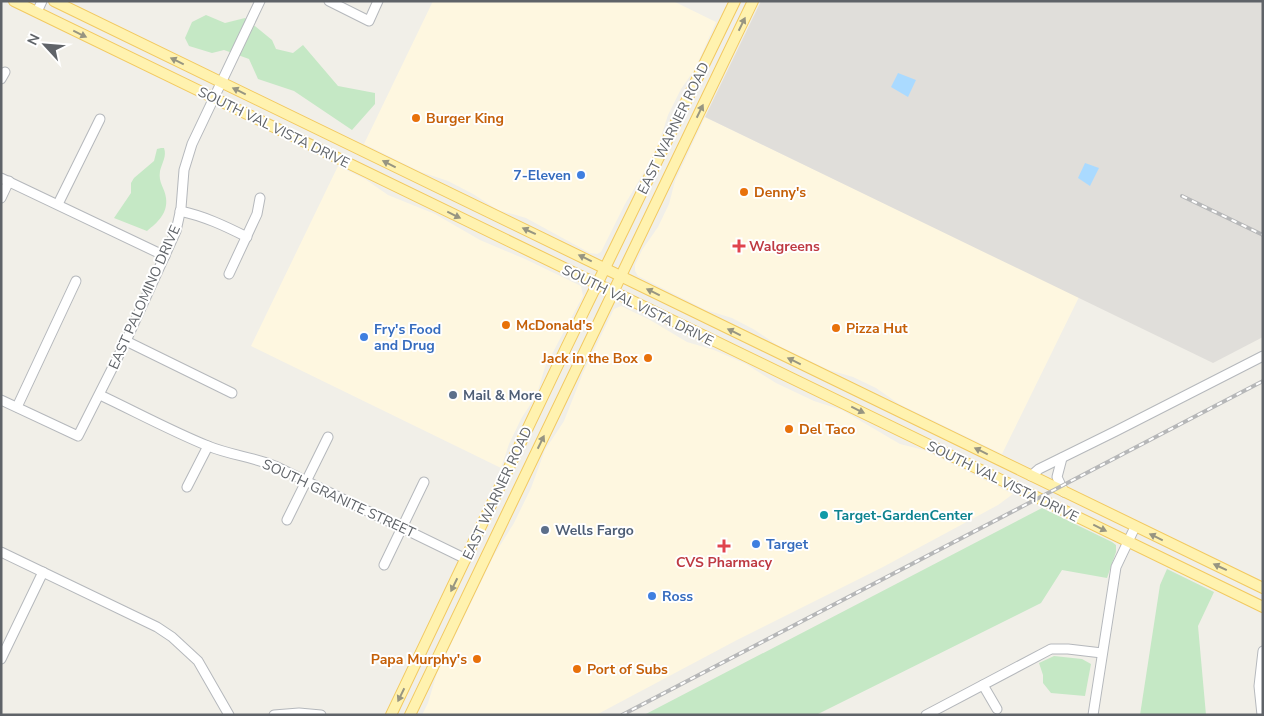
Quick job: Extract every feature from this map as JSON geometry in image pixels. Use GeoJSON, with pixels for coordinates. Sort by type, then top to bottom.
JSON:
{"type":"FeatureCollection","features":[{"type":"Feature","properties":{"kind":"main road","name":"SOUTH VAL VISTA DRIVE"},"geometry":{"type":"LineString","coordinates":[[14,1],[425,200],[613,294],[1263,607]]}},
{"type":"Feature","properties":{"kind":"main road","name":"SOUTH VAL VISTA DRIVE"},"geometry":{"type":"LineString","coordinates":[[54,1],[1263,588]]}},
{"type":"Feature","properties":{"kind":"main road","name":"EAST WARNER ROAD"},"geometry":{"type":"LineString","coordinates":[[391,715],[604,268],[735,1]]}},
{"type":"Feature","properties":{"kind":"main road","name":"EAST WARNER ROAD"},"geometry":{"type":"LineString","coordinates":[[410,715],[753,1]]}},
{"type":"Feature","properties":{"kind":"main road"},"geometry":{"type":"LineString","coordinates":[[716,40],[731,47]]}},
{"type":"Feature","properties":{"kind":"main road"},"geometry":{"type":"LineString","coordinates":[[672,130],[688,137]]}},
{"type":"Feature","properties":{"kind":"main road"},"geometry":{"type":"LineString","coordinates":[[425,200],[433,185]]}},
{"type":"Feature","properties":{"kind":"main road"},"geometry":{"type":"LineString","coordinates":[[830,397],[837,382]]}},
{"type":"Feature","properties":{"kind":"main road"},"geometry":{"type":"LineString","coordinates":[[994,476],[1001,461]]}},
{"type":"Feature","properties":{"kind":"main road"},"geometry":{"type":"LineString","coordinates":[[512,462],[528,468]]}},
{"type":"Feature","properties":{"kind":"main road"},"geometry":{"type":"LineString","coordinates":[[454,623],[461,595],[472,569],[466,559]]}},
{"type":"Feature","properties":{"kind":"main road"},"geometry":{"type":"LineString","coordinates":[[410,676],[425,683]]}},
{"type":"Feature","properties":{"kind":"street"},"geometry":{"type":"LineString","coordinates":[[36,12],[42,1]]}},
{"type":"Feature","properties":{"kind":"street","name":"EAST PALOMINO DRIVE"},"geometry":{"type":"LineString","coordinates":[[17,407],[78,436],[126,341],[176,231],[184,170],[192,144],[260,1]]}},
{"type":"Feature","properties":{"kind":"street"},"geometry":{"type":"LineString","coordinates":[[329,1],[369,21],[378,1]]}},
{"type":"Feature","properties":{"kind":"street"},"geometry":{"type":"LineString","coordinates":[[58,204],[100,119]]}},
{"type":"Feature","properties":{"kind":"street"},"geometry":{"type":"LineString","coordinates":[[1,198],[5,180],[164,256]]}},
{"type":"Feature","properties":{"kind":"street"},"geometry":{"type":"LineString","coordinates":[[229,274],[257,214],[260,198]]}},
{"type":"Feature","properties":{"kind":"street"},"geometry":{"type":"LineString","coordinates":[[180,211],[197,214],[247,237]]}},
{"type":"Feature","properties":{"kind":"street"},"geometry":{"type":"LineString","coordinates":[[1,400],[17,407],[76,281]]}},
{"type":"Feature","properties":{"kind":"street"},"geometry":{"type":"LineString","coordinates":[[126,341],[232,393]]}},
{"type":"Feature","properties":{"kind":"street"},"geometry":{"type":"LineString","coordinates":[[1031,476],[1039,469],[1263,356]]}},
{"type":"Feature","properties":{"kind":"street","name":"SOUTH GRANITE STREET"},"geometry":{"type":"LineString","coordinates":[[100,395],[208,446],[265,462],[307,480],[466,559]]}},
{"type":"Feature","properties":{"kind":"street"},"geometry":{"type":"LineString","coordinates":[[287,520],[328,437]]}},
{"type":"Feature","properties":{"kind":"street"},"geometry":{"type":"LineString","coordinates":[[187,487],[208,446]]}},
{"type":"Feature","properties":{"kind":"street"},"geometry":{"type":"LineString","coordinates":[[1062,458],[1058,477],[1064,492]]}},
{"type":"Feature","properties":{"kind":"street"},"geometry":{"type":"LineString","coordinates":[[384,565],[424,482]]}},
{"type":"Feature","properties":{"kind":"street"},"geometry":{"type":"LineString","coordinates":[[1093,715],[1116,567],[1135,526]]}},
{"type":"Feature","properties":{"kind":"street"},"geometry":{"type":"LineString","coordinates":[[1,552],[157,627],[172,637],[198,661],[229,715]]}},
{"type":"Feature","properties":{"kind":"street"},"geometry":{"type":"LineString","coordinates":[[1,659],[43,572]]}},
{"type":"Feature","properties":{"kind":"street"},"geometry":{"type":"LineString","coordinates":[[926,715],[1051,650],[1068,649],[1102,653]]}},
{"type":"Feature","properties":{"kind":"street"},"geometry":{"type":"LineString","coordinates":[[1262,715],[1263,651]]}},
{"type":"Feature","properties":{"kind":"street"},"geometry":{"type":"LineString","coordinates":[[984,685],[997,709]]}},
{"type":"Feature","properties":{"kind":"street"},"geometry":{"type":"LineString","coordinates":[[274,715],[299,713],[321,715]]}},
{"type":"Feature","properties":{"kind":"shaded area"},"geometry":{"type":"Polygon","coordinates":[[[433,1],[673,1],[716,22],[695,69],[681,89],[668,115],[659,143],[649,164],[625,204],[601,252],[597,254],[590,253],[526,218],[498,210],[448,181],[421,172],[364,144],[433,1]]]}},
{"type":"Feature","properties":{"kind":"shaded area"},"geometry":{"type":"Polygon","coordinates":[[[761,1],[1263,1],[1263,337],[1213,363],[705,117],[761,1]]]}},
{"type":"Feature","properties":{"kind":"shaded area"},"geometry":{"type":"Polygon","coordinates":[[[705,117],[1079,297],[1002,454],[899,404],[876,388],[853,377],[829,370],[777,345],[755,330],[732,318],[706,310],[638,276],[635,271],[635,265],[642,250],[658,227],[669,204],[675,181],[705,117]]]}},
{"type":"Feature","properties":{"kind":"shaded area"},"geometry":{"type":"Polygon","coordinates":[[[338,166],[365,179],[388,195],[435,214],[480,240],[581,286],[583,296],[545,367],[537,394],[521,419],[509,444],[501,468],[251,346],[338,166]]]}},
{"type":"Feature","properties":{"kind":"shaded area"},"geometry":{"type":"Polygon","coordinates":[[[621,306],[650,320],[687,342],[714,350],[746,364],[776,383],[814,401],[842,410],[900,444],[924,450],[1013,494],[998,505],[883,567],[737,640],[596,715],[422,715],[428,703],[437,673],[494,555],[514,523],[531,488],[545,450],[564,421],[583,373],[614,309],[621,306]]]}},
{"type":"Feature","properties":{"kind":"green space"},"geometry":{"type":"Polygon","coordinates":[[[206,15],[225,23],[245,18],[272,40],[276,49],[293,53],[303,45],[338,86],[375,93],[375,104],[352,130],[294,91],[258,79],[249,59],[224,50],[212,53],[189,46],[185,38],[192,22],[206,15]]]}},
{"type":"Feature","properties":{"kind":"green space"},"geometry":{"type":"Polygon","coordinates":[[[164,148],[165,154],[160,171],[166,203],[164,213],[147,231],[114,218],[131,193],[131,183],[134,178],[154,161],[157,149],[164,148]]]}},
{"type":"Feature","properties":{"kind":"green space"},"geometry":{"type":"Polygon","coordinates":[[[1042,508],[1116,545],[1116,552],[1107,578],[1062,570],[1041,603],[816,715],[644,715],[1042,508]]]}},
{"type":"Feature","properties":{"kind":"green space"},"geometry":{"type":"Polygon","coordinates":[[[1167,569],[1214,592],[1198,626],[1206,715],[1140,715],[1160,585],[1167,569]]]}},
{"type":"Feature","properties":{"kind":"green space"},"geometry":{"type":"Polygon","coordinates":[[[1054,656],[1082,659],[1091,664],[1085,696],[1051,693],[1043,683],[1043,675],[1039,663],[1054,656]]]}},
{"type":"Feature","properties":{"kind":"water"},"geometry":{"type":"Polygon","coordinates":[[[898,73],[916,80],[908,97],[891,87],[898,73]]]}},
{"type":"Feature","properties":{"kind":"water"},"geometry":{"type":"Polygon","coordinates":[[[1085,163],[1099,168],[1090,186],[1078,178],[1085,163]]]}},
{"type":"Feature","properties":{"kind":"railway"},"geometry":{"type":"LineString","coordinates":[[1182,196],[1263,235]]}},
{"type":"Feature","properties":{"kind":"railway"},"geometry":{"type":"LineString","coordinates":[[622,715],[1263,381]]}},
{"type":"Feature","properties":{"kind":"place","name":"Burger King"},"geometry":{"type":"Point","coordinates":[416,118]}},
{"type":"Feature","properties":{"kind":"place","name":"7-Eleven"},"geometry":{"type":"Point","coordinates":[581,175]}},
{"type":"Feature","properties":{"kind":"place","name":"Denny's"},"geometry":{"type":"Point","coordinates":[744,192]}},
{"type":"Feature","properties":{"kind":"place","name":"Walgreens"},"geometry":{"type":"Point","coordinates":[739,246]}},
{"type":"Feature","properties":{"kind":"place","name":"McDonald's"},"geometry":{"type":"Point","coordinates":[506,325]}},
{"type":"Feature","properties":{"kind":"place","name":"Pizza Hut"},"geometry":{"type":"Point","coordinates":[836,328]}},
{"type":"Feature","properties":{"kind":"place","name":"Fry's Food and Drug"},"geometry":{"type":"Point","coordinates":[364,337]}},
{"type":"Feature","properties":{"kind":"place","name":"Jack in the Box"},"geometry":{"type":"Point","coordinates":[648,358]}},
{"type":"Feature","properties":{"kind":"place","name":"Mail & More"},"geometry":{"type":"Point","coordinates":[453,395]}},
{"type":"Feature","properties":{"kind":"place","name":"Del Taco"},"geometry":{"type":"Point","coordinates":[789,429]}},
{"type":"Feature","properties":{"kind":"place","name":"Target-GardenCenter"},"geometry":{"type":"Point","coordinates":[824,515]}},
{"type":"Feature","properties":{"kind":"place","name":"Wells Fargo"},"geometry":{"type":"Point","coordinates":[545,530]}},
{"type":"Feature","properties":{"kind":"place","name":"Target"},"geometry":{"type":"Point","coordinates":[756,544]}},
{"type":"Feature","properties":{"kind":"place","name":"CVS Pharmacy"},"geometry":{"type":"Point","coordinates":[724,546]}},
{"type":"Feature","properties":{"kind":"place","name":"Ross"},"geometry":{"type":"Point","coordinates":[652,596]}},
{"type":"Feature","properties":{"kind":"place","name":"Papa Murphy's"},"geometry":{"type":"Point","coordinates":[477,659]}},
{"type":"Feature","properties":{"kind":"place","name":"Port of Subs"},"geometry":{"type":"Point","coordinates":[577,669]}}]}
